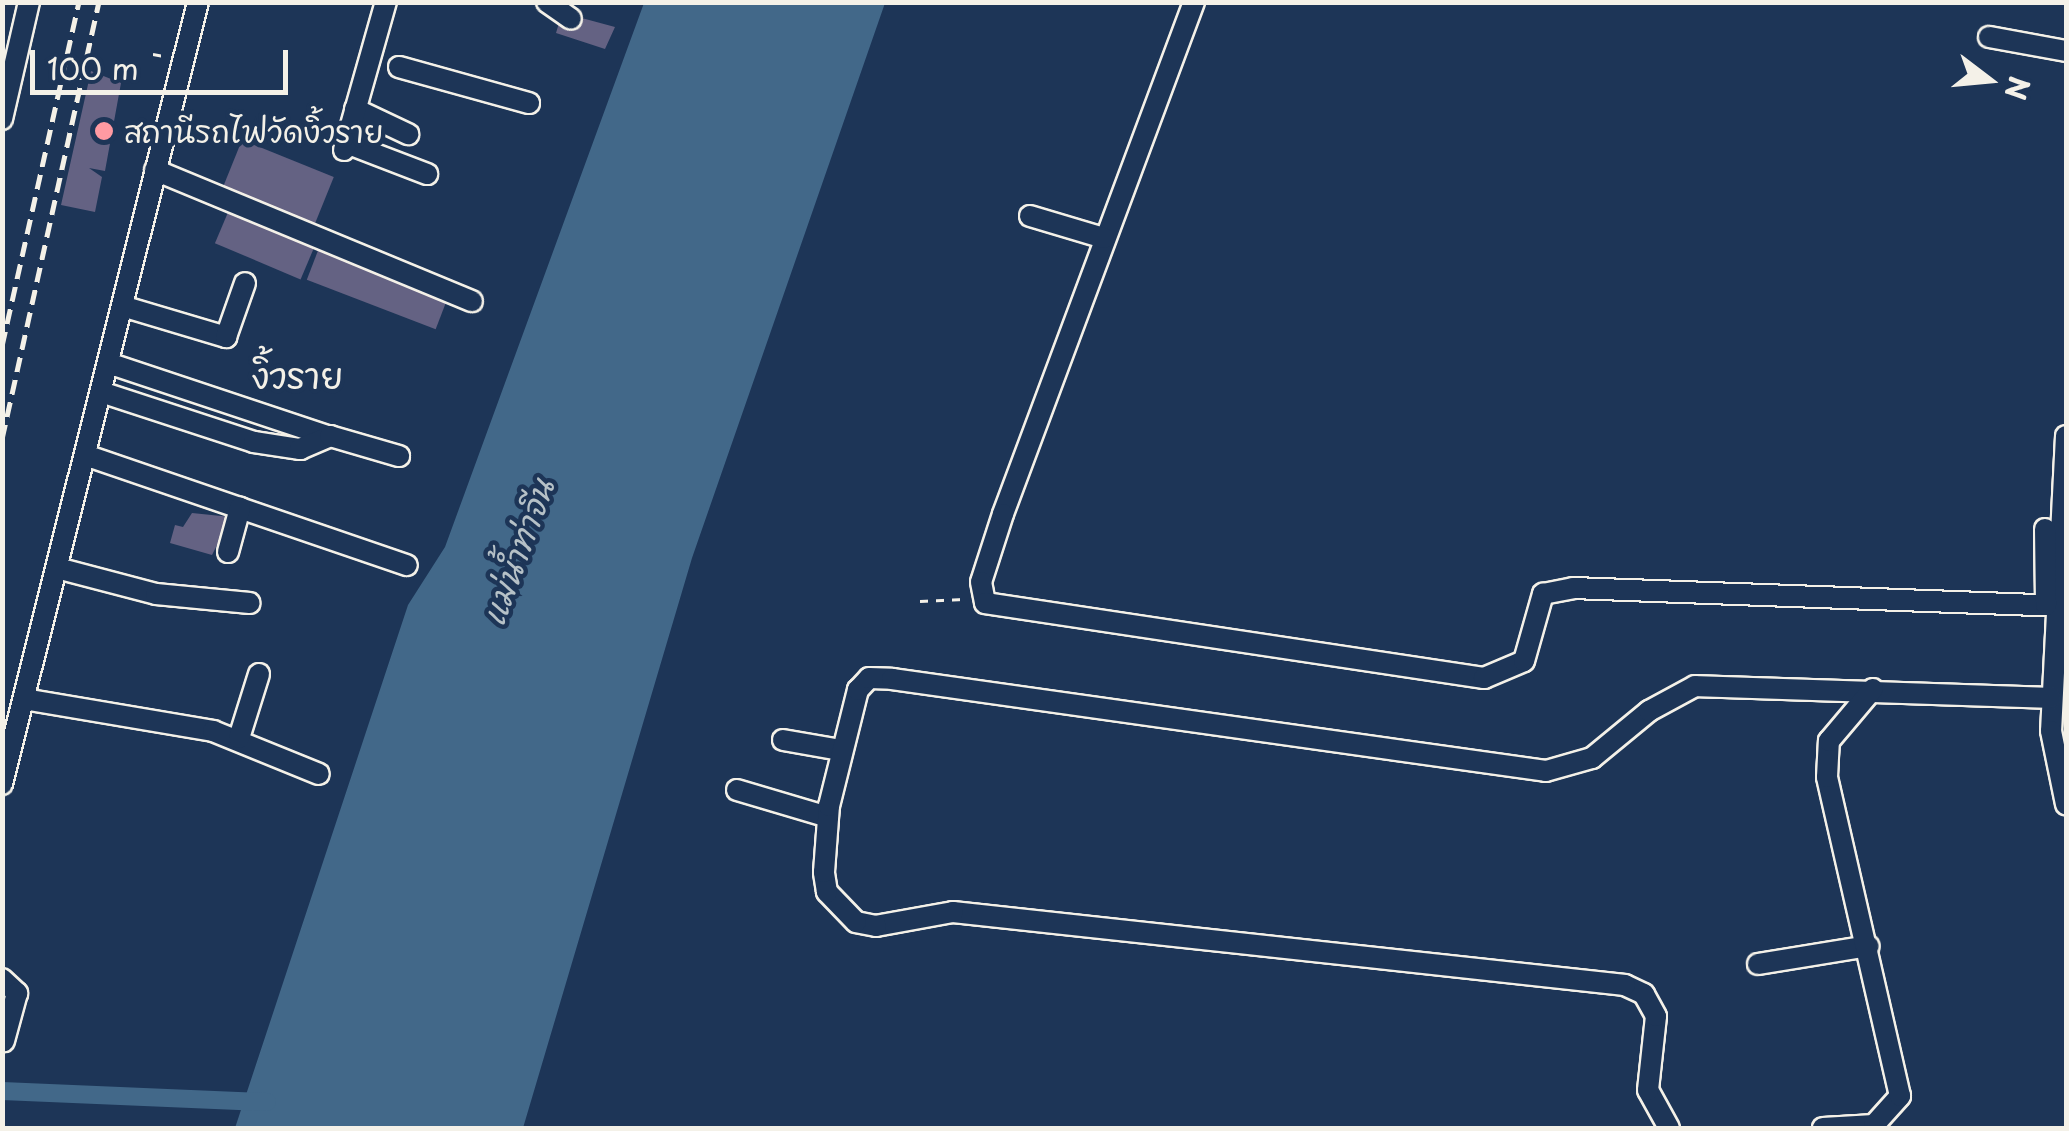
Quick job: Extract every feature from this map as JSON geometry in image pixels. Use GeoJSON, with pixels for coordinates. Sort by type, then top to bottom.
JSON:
{"type":"FeatureCollection","features":[{"type":"Feature","properties":{"kind":"street"},"geometry":{"type":"LineString","coordinates":[[2,119],[29,2]]}},
{"type":"Feature","properties":{"kind":"street"},"geometry":{"type":"LineString","coordinates":[[2,784],[198,2]]}},
{"type":"Feature","properties":{"kind":"street"},"geometry":{"type":"LineString","coordinates":[[386,2],[382,63],[355,109],[345,146],[426,174]]}},
{"type":"Feature","properties":{"kind":"street"},"geometry":{"type":"LineString","coordinates":[[547,2],[572,19]]}},
{"type":"Feature","properties":{"kind":"street"},"geometry":{"type":"LineString","coordinates":[[1194,2],[980,582],[985,603],[1484,678],[1524,661],[1543,594],[1573,588],[2058,605]]}},
{"type":"Feature","properties":{"kind":"street"},"geometry":{"type":"LineString","coordinates":[[1989,37],[2066,51]]}},
{"type":"Feature","properties":{"kind":"street"},"geometry":{"type":"LineString","coordinates":[[382,63],[529,104]]}},
{"type":"Feature","properties":{"kind":"street"},"geometry":{"type":"LineString","coordinates":[[355,109],[408,134]]}},
{"type":"Feature","properties":{"kind":"street"},"geometry":{"type":"LineString","coordinates":[[155,170],[472,301]]}},
{"type":"Feature","properties":{"kind":"street"},"geometry":{"type":"LineString","coordinates":[[1030,216],[1104,238]]}},
{"type":"Feature","properties":{"kind":"street"},"geometry":{"type":"LineString","coordinates":[[122,306],[226,337],[245,283]]}},
{"type":"Feature","properties":{"kind":"street"},"geometry":{"type":"LineString","coordinates":[[108,363],[398,456]]}},
{"type":"Feature","properties":{"kind":"street"},"geometry":{"type":"LineString","coordinates":[[100,392],[286,448],[327,436]]}},
{"type":"Feature","properties":{"kind":"street"},"geometry":{"type":"LineString","coordinates":[[2066,436],[2051,698],[2066,804]]}},
{"type":"Feature","properties":{"kind":"street"},"geometry":{"type":"LineString","coordinates":[[84,456],[407,564]]}},
{"type":"Feature","properties":{"kind":"street"},"geometry":{"type":"LineString","coordinates":[[228,552],[240,508]]}},
{"type":"Feature","properties":{"kind":"street"},"geometry":{"type":"LineString","coordinates":[[2045,529],[2058,605]]}},
{"type":"Feature","properties":{"kind":"street"},"geometry":{"type":"LineString","coordinates":[[57,568],[161,595],[250,603]]}},
{"type":"Feature","properties":{"kind":"street"},"geometry":{"type":"LineString","coordinates":[[239,738],[260,674]]}},
{"type":"Feature","properties":{"kind":"street"},"geometry":{"type":"LineString","coordinates":[[1668,1128],[1648,1090],[1656,1016],[1644,994],[1625,985],[953,912],[867,925],[846,915],[827,892],[828,812],[852,706],[869,678],[1234,722],[1546,771],[1592,758],[1649,711],[1696,686],[2051,698]]}},
{"type":"Feature","properties":{"kind":"street"},"geometry":{"type":"LineString","coordinates":[[1823,1128],[1874,1127],[1900,1096],[1900,1073],[1827,777],[1829,742],[1873,689]]}},
{"type":"Feature","properties":{"kind":"street"},"geometry":{"type":"LineString","coordinates":[[24,698],[239,738],[319,774]]}},
{"type":"Feature","properties":{"kind":"street"},"geometry":{"type":"LineString","coordinates":[[783,740],[839,758]]}},
{"type":"Feature","properties":{"kind":"street"},"geometry":{"type":"LineString","coordinates":[[738,790],[828,812]]}},
{"type":"Feature","properties":{"kind":"street"},"geometry":{"type":"LineString","coordinates":[[1758,964],[1869,946]]}},
{"type":"Feature","properties":{"kind":"street"},"geometry":{"type":"LineString","coordinates":[[2,979],[17,993],[4,1041]]}},
{"type":"Feature","properties":{"kind":"path"},"geometry":{"type":"LineString","coordinates":[[920,602],[985,603]]}},
{"type":"Feature","properties":{"kind":"water","name":"แม่น้ำท่าจีน"},"geometry":{"type":"Polygon","coordinates":[[[644,3],[885,3],[692,558],[523,1128],[235,1128],[408,605],[445,547],[644,3]]]}},
{"type":"Feature","properties":{"kind":"building"},"geometry":{"type":"Polygon","coordinates":[[[578,17],[615,27],[605,49],[556,33],[559,23],[575,27],[578,17]]]}},
{"type":"Feature","properties":{"kind":"building"},"geometry":{"type":"Polygon","coordinates":[[[91,71],[121,83],[105,171],[89,168],[102,177],[95,212],[61,205],[91,71]]]}},
{"type":"Feature","properties":{"kind":"building"},"geometry":{"type":"Polygon","coordinates":[[[242,140],[334,177],[314,225],[223,188],[242,140]]]}},
{"type":"Feature","properties":{"kind":"building"},"geometry":{"type":"Polygon","coordinates":[[[229,210],[315,246],[301,279],[215,243],[229,210]]]}},
{"type":"Feature","properties":{"kind":"building"},"geometry":{"type":"Polygon","coordinates":[[[319,248],[448,297],[436,329],[307,280],[319,248]]]}},
{"type":"Feature","properties":{"kind":"building"},"geometry":{"type":"Polygon","coordinates":[[[192,513],[231,517],[212,555],[170,543],[175,525],[183,527],[192,513]]]}},
{"type":"Feature","properties":{"kind":"waterway"},"geometry":{"type":"LineString","coordinates":[[2,1091],[267,1102]]}},
{"type":"Feature","properties":{"kind":"railway"},"geometry":{"type":"LineString","coordinates":[[2,346],[79,2]]}},
{"type":"Feature","properties":{"kind":"railway"},"geometry":{"type":"LineString","coordinates":[[2,439],[99,2]]}},
{"type":"Feature","properties":{"kind":"place","name":"สถานีรถไฟวัดงิ้วราย"},"geometry":{"type":"Point","coordinates":[104,131]}},
{"type":"Feature","properties":{"kind":"district","name":"งิ้วราย"},"geometry":{"type":"Point","coordinates":[297,375]}}]}
